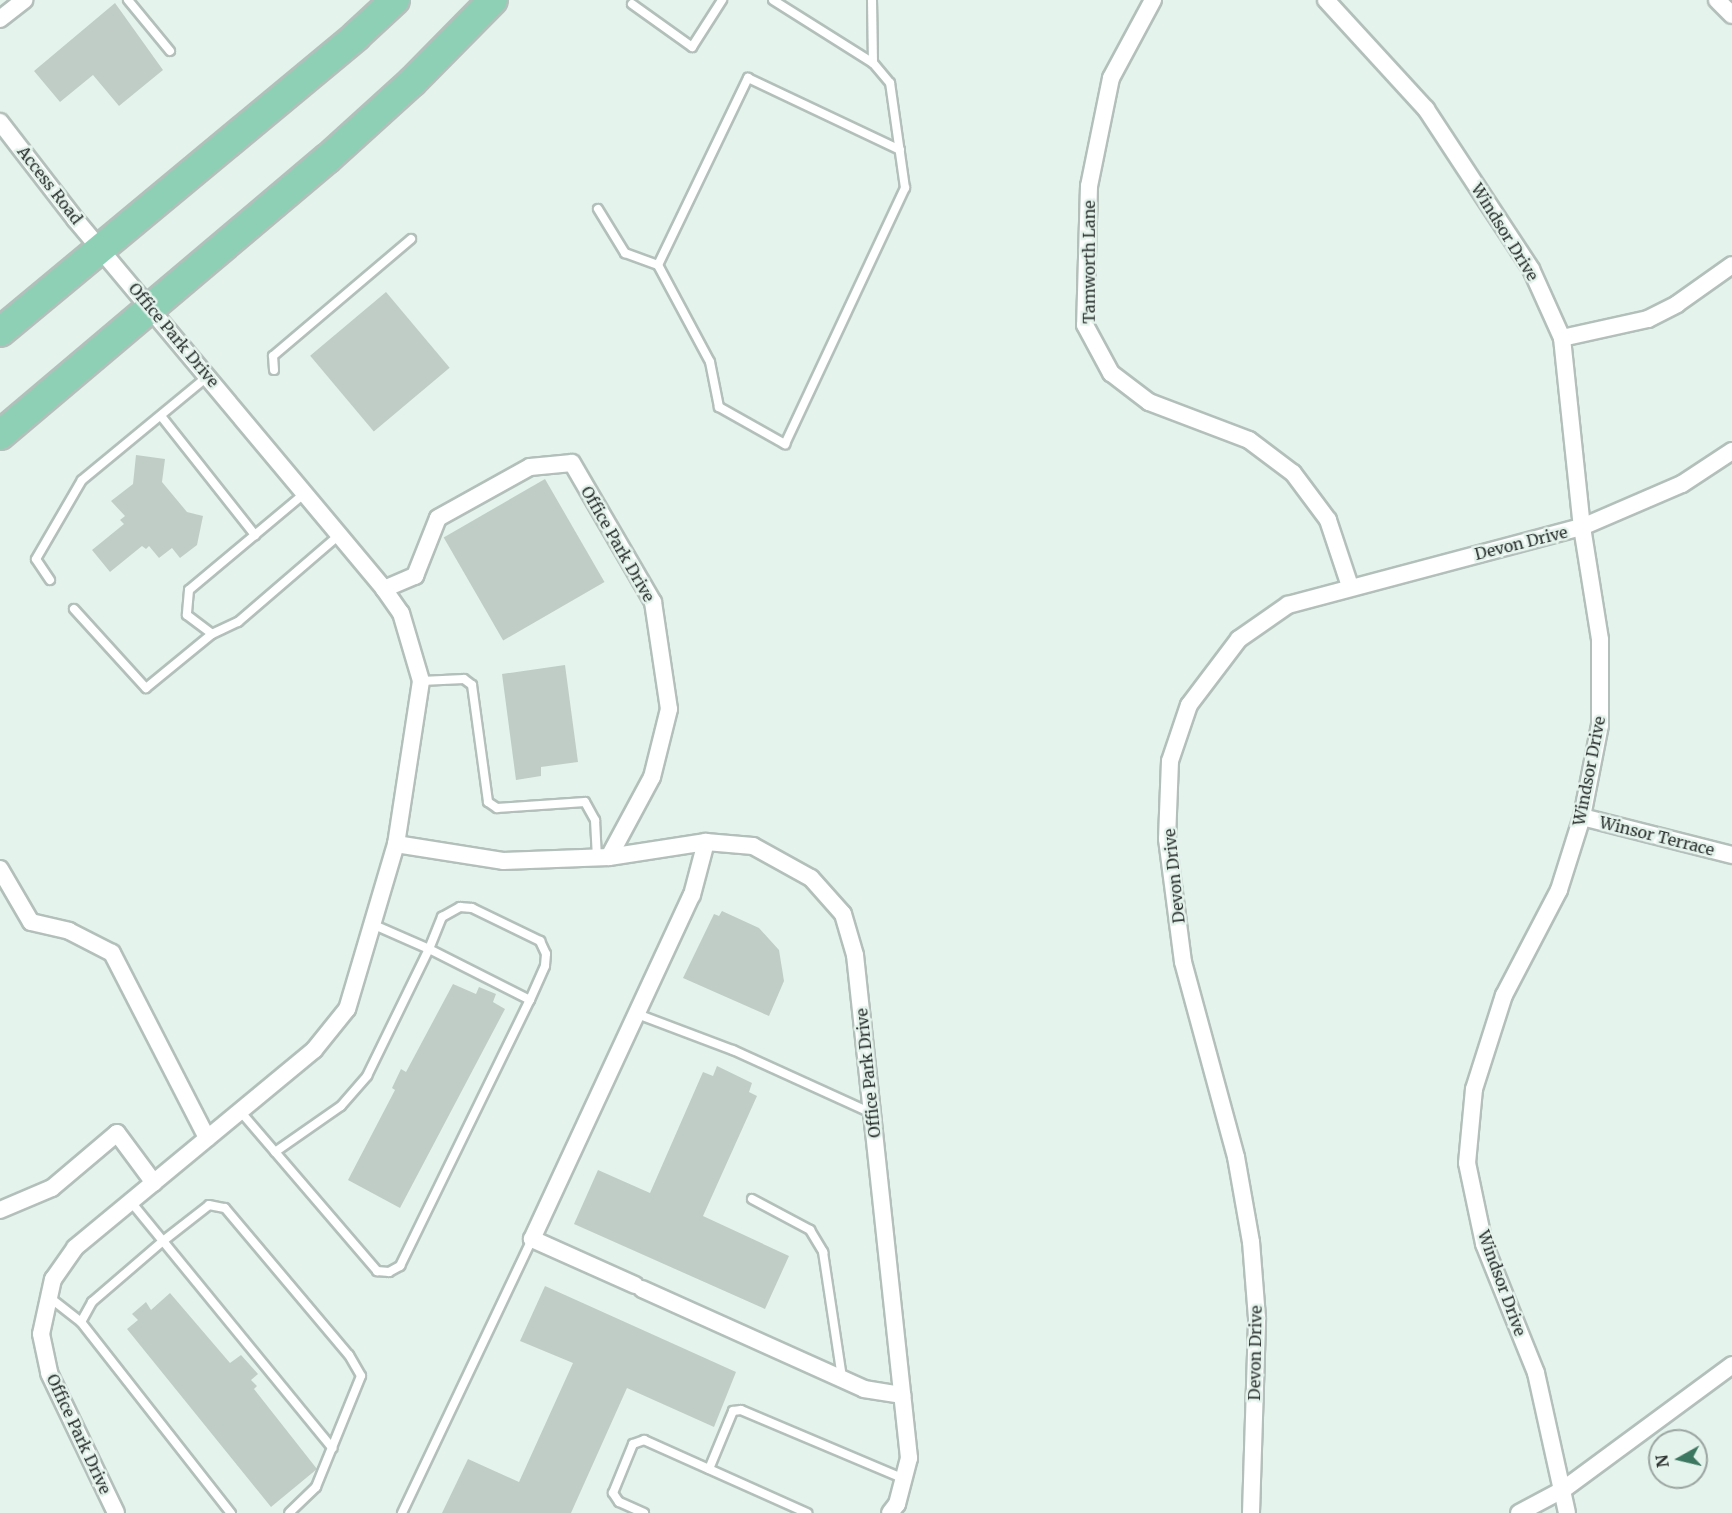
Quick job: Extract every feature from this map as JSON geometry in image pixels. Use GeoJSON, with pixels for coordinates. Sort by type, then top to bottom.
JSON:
{"type":"FeatureCollection","features":[{"type":"Feature","properties":{"kind":"highway"},"geometry":{"type":"LineString","coordinates":[[0,332],[395,0]]}},
{"type":"Feature","properties":{"kind":"highway"},"geometry":{"type":"LineString","coordinates":[[0,435],[152,309],[403,90],[493,0]]}},
{"type":"Feature","properties":{"kind":"street"},"geometry":{"type":"LineString","coordinates":[[0,19],[24,0]]}},
{"type":"Feature","properties":{"kind":"street","name":"Tamworth Lane"},"geometry":{"type":"LineString","coordinates":[[1153,0],[1111,78],[1089,186],[1085,325],[1111,373],[1149,402],[1249,440],[1293,473],[1328,520],[1350,586]]}},
{"type":"Feature","properties":{"kind":"street","name":"Windsor Drive"},"geometry":{"type":"LineString","coordinates":[[1326,0],[1426,109],[1531,269],[1563,338],[1582,527],[1600,640],[1600,725],[1582,817],[1559,890],[1504,995],[1474,1089],[1467,1162],[1484,1244],[1536,1373],[1564,1489],[1567,1513]]}},
{"type":"Feature","properties":{"kind":"street"},"geometry":{"type":"LineString","coordinates":[[1717,0],[1732,15]]}},
{"type":"Feature","properties":{"kind":"street","name":"Access Road"},"geometry":{"type":"LineString","coordinates":[[0,122],[101,248]]}},
{"type":"Feature","properties":{"kind":"street","name":"Office Park Drive"},"geometry":{"type":"LineString","coordinates":[[101,248],[384,589],[401,613],[421,681],[396,844],[347,1010],[314,1050],[75,1248],[53,1279],[41,1334],[49,1373],[116,1513]]}},
{"type":"Feature","properties":{"kind":"street"},"geometry":{"type":"LineString","coordinates":[[1563,338],[1648,319],[1677,304],[1732,265]]}},
{"type":"Feature","properties":{"kind":"street","name":"Devon Drive"},"geometry":{"type":"LineString","coordinates":[[1251,1513],[1257,1318],[1251,1242],[1236,1157],[1183,962],[1167,839],[1170,761],[1189,705],[1239,639],[1288,605],[1350,586],[1582,527],[1682,484],[1732,450]]}},
{"type":"Feature","properties":{"kind":"street","name":"Office Park Drive"},"geometry":{"type":"LineString","coordinates":[[384,589],[415,576],[438,518],[530,467],[572,462],[653,602],[669,709],[652,777],[603,857]]}},
{"type":"Feature","properties":{"kind":"street","name":"Winsor Terrace"},"geometry":{"type":"LineString","coordinates":[[1582,817],[1732,855]]}},
{"type":"Feature","properties":{"kind":"street"},"geometry":{"type":"LineString","coordinates":[[705,842],[692,895],[532,1239],[864,1389],[903,1395]]}},
{"type":"Feature","properties":{"kind":"street","name":"Office Park Drive"},"geometry":{"type":"LineString","coordinates":[[396,844],[503,861],[603,857],[705,842],[753,846],[811,878],[843,914],[855,955],[909,1458],[904,1479],[890,1513]]}},
{"type":"Feature","properties":{"kind":"street"},"geometry":{"type":"LineString","coordinates":[[0,869],[31,922],[69,931],[112,953],[207,1138]]}},
{"type":"Feature","properties":{"kind":"street"},"geometry":{"type":"LineString","coordinates":[[0,1210],[52,1188],[117,1133],[154,1183]]}},
{"type":"Feature","properties":{"kind":"street"},"geometry":{"type":"LineString","coordinates":[[1519,1513],[1564,1489],[1732,1365]]}},
{"type":"Feature","properties":{"kind":"lane"},"geometry":{"type":"LineString","coordinates":[[128,0],[170,51]]}},
{"type":"Feature","properties":{"kind":"lane"},"geometry":{"type":"LineString","coordinates":[[632,4],[692,47],[722,0]]}},
{"type":"Feature","properties":{"kind":"lane"},"geometry":{"type":"LineString","coordinates":[[598,209],[625,253],[658,266],[710,362],[719,407],[785,444],[905,188],[890,83],[873,63],[773,0]]}},
{"type":"Feature","properties":{"kind":"lane"},"geometry":{"type":"LineString","coordinates":[[872,0],[873,63]]}},
{"type":"Feature","properties":{"kind":"lane"},"geometry":{"type":"LineString","coordinates":[[658,266],[748,78],[900,150]]}},
{"type":"Feature","properties":{"kind":"lane"},"geometry":{"type":"LineString","coordinates":[[274,370],[273,356],[411,239]]}},
{"type":"Feature","properties":{"kind":"lane"},"geometry":{"type":"LineString","coordinates":[[50,580],[36,559],[82,480],[208,376]]}},
{"type":"Feature","properties":{"kind":"lane"},"geometry":{"type":"LineString","coordinates":[[161,416],[255,535]]}},
{"type":"Feature","properties":{"kind":"lane"},"geometry":{"type":"LineString","coordinates":[[212,634],[187,615],[189,590],[305,493]]}},
{"type":"Feature","properties":{"kind":"lane"},"geometry":{"type":"LineString","coordinates":[[74,609],[146,688],[212,634],[238,622],[339,535]]}},
{"type":"Feature","properties":{"kind":"lane"},"geometry":{"type":"LineString","coordinates":[[421,681],[464,679],[472,685],[488,802],[497,808],[585,802],[595,820],[603,857]]}},
{"type":"Feature","properties":{"kind":"lane"},"geometry":{"type":"LineString","coordinates":[[240,1111],[275,1152],[377,1271],[389,1272],[400,1266],[530,1000],[546,954],[540,941],[472,908],[460,908],[442,917],[429,949],[367,1076],[341,1106],[275,1152]]}},
{"type":"Feature","properties":{"kind":"lane"},"geometry":{"type":"LineString","coordinates":[[372,924],[429,949],[530,1000]]}},
{"type":"Feature","properties":{"kind":"lane"},"geometry":{"type":"LineString","coordinates":[[637,1014],[733,1050],[873,1113]]}},
{"type":"Feature","properties":{"kind":"lane"},"geometry":{"type":"LineString","coordinates":[[752,1199],[810,1230],[823,1252],[842,1379]]}},
{"type":"Feature","properties":{"kind":"lane"},"geometry":{"type":"LineString","coordinates":[[131,1202],[332,1448]]}},
{"type":"Feature","properties":{"kind":"lane"},"geometry":{"type":"LineString","coordinates":[[81,1323],[92,1302],[163,1241],[209,1205],[225,1208],[349,1355],[361,1376],[316,1487],[289,1513]]}},
{"type":"Feature","properties":{"kind":"lane"},"geometry":{"type":"LineString","coordinates":[[402,1513],[532,1239]]}},
{"type":"Feature","properties":{"kind":"lane"},"geometry":{"type":"LineString","coordinates":[[49,1297],[81,1323],[231,1513]]}},
{"type":"Feature","properties":{"kind":"lane"},"geometry":{"type":"LineString","coordinates":[[709,1469],[733,1411],[741,1410],[904,1479]]}},
{"type":"Feature","properties":{"kind":"lane"},"geometry":{"type":"LineString","coordinates":[[644,1513],[619,1502],[613,1493],[633,1444],[644,1440],[807,1513]]}},
{"type":"Feature","properties":{"kind":"building"},"geometry":{"type":"Polygon","coordinates":[[[115,3],[163,70],[119,106],[93,75],[60,102],[34,71],[115,3]]]}},
{"type":"Feature","properties":{"kind":"building"},"geometry":{"type":"Polygon","coordinates":[[[386,292],[450,368],[374,431],[310,356],[386,292]]]}},
{"type":"Feature","properties":{"kind":"building"},"geometry":{"type":"Polygon","coordinates":[[[136,455],[165,459],[162,482],[187,512],[203,516],[197,545],[180,558],[172,548],[159,558],[149,546],[146,549],[142,546],[110,572],[92,550],[124,524],[120,520],[125,516],[111,501],[133,484],[136,455]]]}},
{"type":"Feature","properties":{"kind":"building"},"geometry":{"type":"Polygon","coordinates":[[[545,479],[604,582],[503,641],[444,538],[545,479]]]}},
{"type":"Feature","properties":{"kind":"building"},"geometry":{"type":"Polygon","coordinates":[[[565,665],[578,762],[541,767],[541,776],[516,780],[502,674],[565,665]]]}},
{"type":"Feature","properties":{"kind":"building"},"geometry":{"type":"Polygon","coordinates":[[[722,911],[759,928],[779,950],[784,981],[769,1016],[683,978],[714,914],[719,916],[722,911]]]}},
{"type":"Feature","properties":{"kind":"building"},"geometry":{"type":"Polygon","coordinates":[[[453,984],[476,994],[479,987],[496,994],[493,1002],[505,1009],[400,1208],[348,1180],[395,1090],[392,1088],[401,1069],[406,1072],[453,984]]]}},
{"type":"Feature","properties":{"kind":"building"},"geometry":{"type":"Polygon","coordinates":[[[717,1066],[752,1083],[749,1092],[757,1096],[703,1216],[789,1256],[765,1309],[574,1224],[598,1170],[650,1193],[703,1072],[713,1076],[717,1066]]]}},
{"type":"Feature","properties":{"kind":"building"},"geometry":{"type":"Polygon","coordinates":[[[545,1286],[736,1372],[714,1427],[627,1388],[571,1513],[442,1513],[468,1459],[519,1482],[573,1363],[520,1341],[545,1286]]]}},
{"type":"Feature","properties":{"kind":"building"},"geometry":{"type":"Polygon","coordinates":[[[170,1293],[230,1363],[241,1355],[258,1374],[251,1380],[257,1386],[254,1389],[317,1469],[271,1507],[127,1329],[138,1320],[132,1314],[146,1302],[151,1310],[170,1293]]]}}]}
